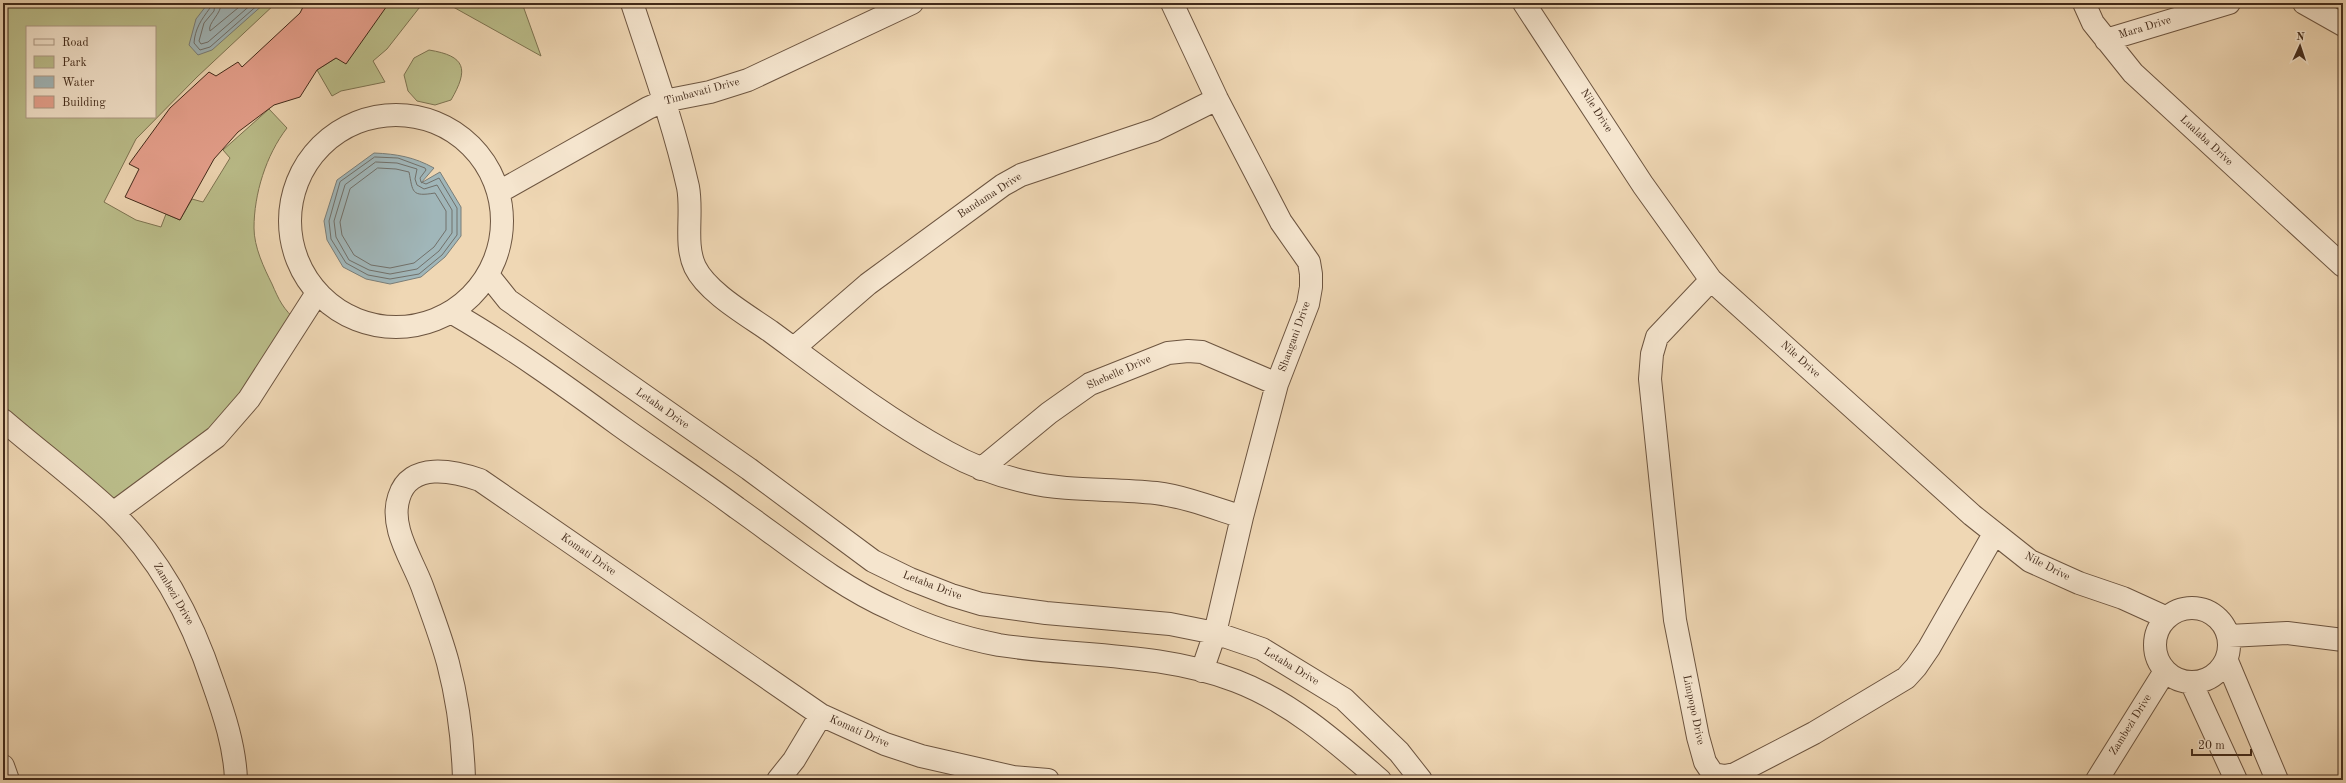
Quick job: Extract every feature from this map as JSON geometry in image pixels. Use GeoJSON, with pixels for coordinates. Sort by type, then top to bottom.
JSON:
{"type":"FeatureCollection","features":[{"type":"Feature","properties":{"kind":"street"},"geometry":{"type":"LineString","coordinates":[[632,3],[664,101],[688,189],[691,216],[691,256],[695,268],[706,283],[724,298],[904,426],[947,452],[981,469],[1025,482],[1050,487],[1156,493],[1174,496],[1242,517]]}},
{"type":"Feature","properties":{"kind":"street","name":"Timbavati Drive"},"geometry":{"type":"LineString","coordinates":[[499,192],[642,111],[664,101],[710,92],[748,80],[912,3]]}},
{"type":"Feature","properties":{"kind":"street","name":"Shangani Drive"},"geometry":{"type":"LineString","coordinates":[[1172,3],[1217,98],[1281,222],[1309,262],[1311,287],[1308,304],[1277,384],[1242,517],[1215,634],[1202,671]]}},
{"type":"Feature","properties":{"kind":"street","name":"Nile Drive"},"geometry":{"type":"LineString","coordinates":[[1524,3],[1643,185],[1712,280],[1994,534],[2030,561],[2049,570],[2123,598],[2167,618]]}},
{"type":"Feature","properties":{"kind":"street","name":"Lualaba Drive"},"geometry":{"type":"LineString","coordinates":[[2084,3],[2092,23],[2133,73],[2343,266]]}},
{"type":"Feature","properties":{"kind":"street","name":"Mara Drive"},"geometry":{"type":"LineString","coordinates":[[2106,40],[2229,3]]}},
{"type":"Feature","properties":{"kind":"street"},"geometry":{"type":"LineString","coordinates":[[2304,3],[2343,25]]}},
{"type":"Feature","properties":{"kind":"street","name":"Bandama Drive"},"geometry":{"type":"LineString","coordinates":[[794,348],[868,284],[1003,185],[1021,175],[1155,130],[1217,98]]}},
{"type":"Feature","properties":{"kind":"street"},"geometry":{"type":"LineString","coordinates":[[380,116],[419,117],[454,132],[482,158],[499,192],[503,220],[499,249],[488,275],[472,296],[451,312],[429,322],[405,327],[381,326],[357,320],[336,309],[317,293],[297,260],[289,223],[295,185],[314,152],[344,128],[380,116]]}},
{"type":"Feature","properties":{"kind":"street","name":"Letaba Drive"},"geometry":{"type":"LineString","coordinates":[[488,275],[508,300],[755,473],[873,561],[924,584],[981,604],[1046,613],[1170,624],[1215,634],[1262,649],[1344,699],[1399,752],[1421,780]]}},
{"type":"Feature","properties":{"kind":"street","name":"Limpopo Drive"},"geometry":{"type":"LineString","coordinates":[[1712,280],[1657,337],[1652,354],[1650,379],[1675,620],[1698,737],[1706,766],[1713,774],[1725,776],[1741,770],[1814,733],[1906,678],[1916,667],[1929,648],[1994,534]]}},
{"type":"Feature","properties":{"kind":"street"},"geometry":{"type":"LineString","coordinates":[[112,512],[216,438],[249,399],[317,293]]}},
{"type":"Feature","properties":{"kind":"street"},"geometry":{"type":"LineString","coordinates":[[451,312],[484,331],[563,383],[802,555],[859,592],[890,609],[922,623],[991,643],[1157,661],[1234,680],[1282,704],[1312,724],[1380,780]]}},
{"type":"Feature","properties":{"kind":"street","name":"Shebelle Drive"},"geometry":{"type":"LineString","coordinates":[[981,469],[1050,413],[1090,384],[1168,353],[1188,351],[1202,352],[1277,384]]}},
{"type":"Feature","properties":{"kind":"street","name":"Zambezi Drive"},"geometry":{"type":"LineString","coordinates":[[3,420],[112,512],[155,562],[196,633],[226,724],[236,780]]}},
{"type":"Feature","properties":{"kind":"street","name":"Komati Drive"},"geometry":{"type":"LineString","coordinates":[[464,780],[463,755],[448,664],[422,585],[401,538],[398,522],[399,497],[406,483],[420,475],[435,470],[459,472],[480,480],[821,715],[885,744],[921,756],[1013,777],[1048,780]]}},
{"type":"Feature","properties":{"kind":"street"},"geometry":{"type":"LineString","coordinates":[[2189,608],[2202,609],[2214,615],[2223,624],[2229,636],[2230,648],[2227,661],[2219,671],[2209,679],[2191,682],[2174,678],[2165,671],[2158,661],[2155,650],[2155,638],[2159,627],[2167,618],[2177,611],[2189,608]]}},
{"type":"Feature","properties":{"kind":"street"},"geometry":{"type":"LineString","coordinates":[[2229,636],[2287,633],[2343,640]]}},
{"type":"Feature","properties":{"kind":"street"},"geometry":{"type":"LineString","coordinates":[[2227,661],[2266,750],[2277,780]]}},
{"type":"Feature","properties":{"kind":"street","name":"Zambezi Drive"},"geometry":{"type":"LineString","coordinates":[[2097,780],[2165,671]]}},
{"type":"Feature","properties":{"kind":"street"},"geometry":{"type":"LineString","coordinates":[[2191,682],[2232,772]]}},
{"type":"Feature","properties":{"kind":"street"},"geometry":{"type":"LineString","coordinates":[[778,780],[794,760],[821,715]]}},
{"type":"Feature","properties":{"kind":"street"},"geometry":{"type":"LineString","coordinates":[[3,766],[8,780]]}},
{"type":"Feature","properties":{"kind":"green space"},"geometry":{"type":"Polygon","coordinates":[[[3,3],[276,3],[197,77],[136,139],[104,202],[136,220],[161,227],[166,214],[180,220],[192,199],[203,202],[230,158],[223,150],[269,109],[287,128],[273,150],[263,175],[256,202],[254,235],[260,257],[277,295],[288,312],[297,321],[238,414],[113,513],[3,420],[3,3]]]}},
{"type":"Feature","properties":{"kind":"green space"},"geometry":{"type":"Polygon","coordinates":[[[388,3],[423,3],[387,49],[373,61],[385,82],[341,91],[332,96],[317,70],[336,58],[388,3]]]}},
{"type":"Feature","properties":{"kind":"green space"},"geometry":{"type":"Polygon","coordinates":[[[446,3],[522,3],[541,56],[446,3]]]}},
{"type":"Feature","properties":{"kind":"green space"},"geometry":{"type":"Polygon","coordinates":[[[429,50],[451,56],[457,60],[461,66],[462,72],[457,89],[451,100],[435,105],[417,101],[408,91],[404,75],[414,58],[429,50]]]}},
{"type":"Feature","properties":{"kind":"water"},"geometry":{"type":"Polygon","coordinates":[[[204,3],[265,3],[212,50],[198,55],[189,45],[196,19],[206,6],[204,3]]]}},
{"type":"Feature","properties":{"kind":"water"},"geometry":{"type":"Polygon","coordinates":[[[374,153],[405,157],[419,161],[434,168],[421,183],[440,172],[461,207],[461,236],[445,257],[421,277],[390,284],[366,279],[343,267],[327,240],[324,221],[337,180],[374,153]]]}},
{"type":"Feature","properties":{"kind":"building"},"geometry":{"type":"Polygon","coordinates":[[[305,3],[389,3],[346,64],[336,58],[317,70],[300,97],[274,105],[238,132],[214,159],[180,220],[125,197],[139,169],[129,164],[170,108],[209,72],[216,76],[238,62],[242,67],[300,13],[305,3]]]}}]}
